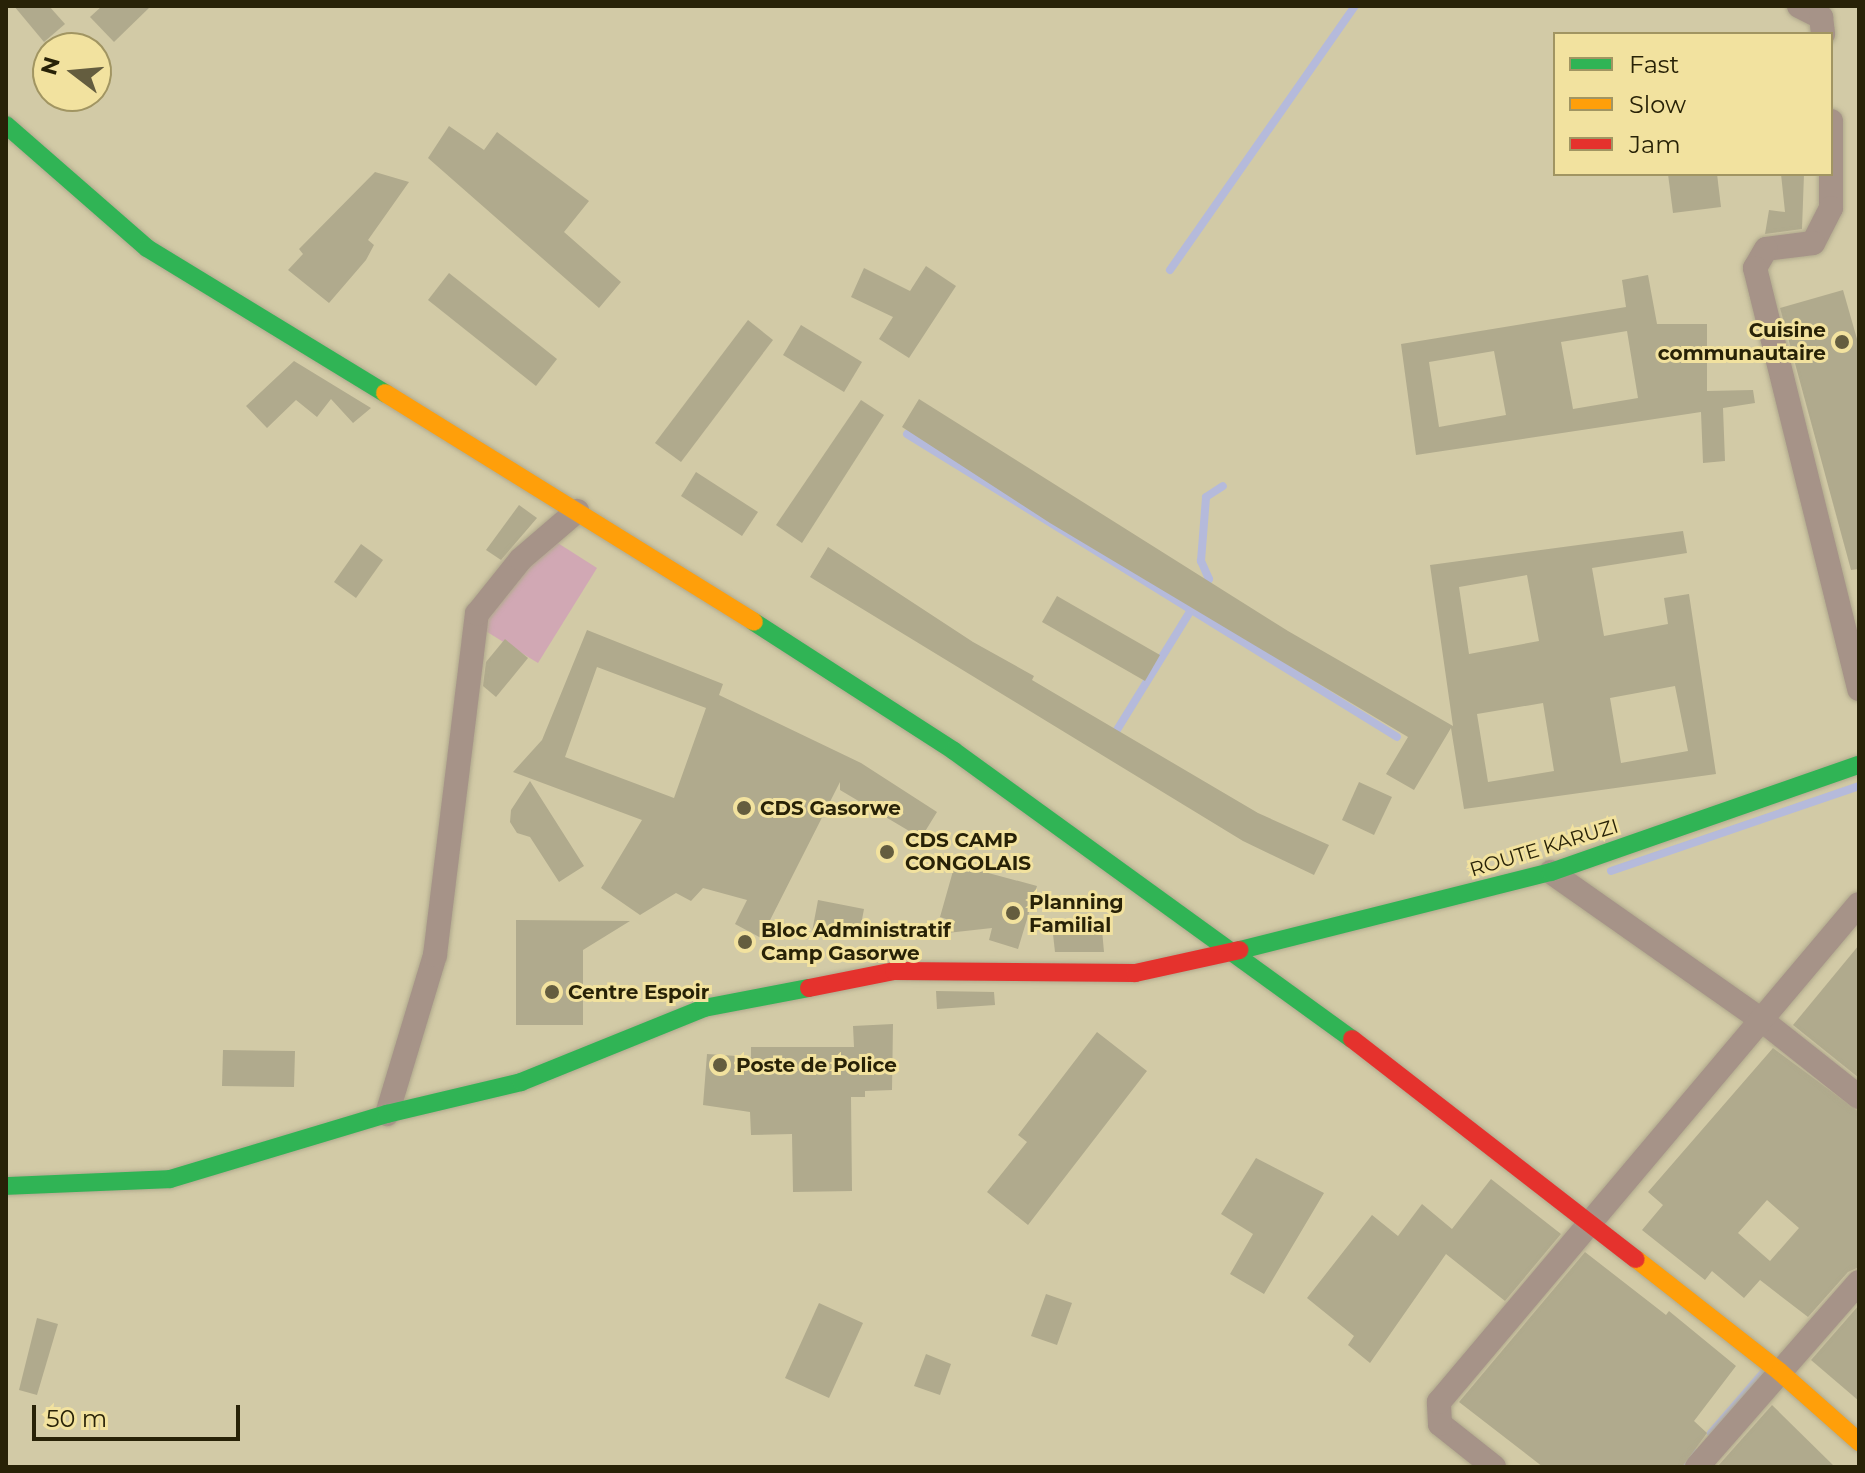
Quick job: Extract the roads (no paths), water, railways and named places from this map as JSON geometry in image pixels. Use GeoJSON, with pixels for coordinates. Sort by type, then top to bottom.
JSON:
{"type":"FeatureCollection","features":[{"type":"Feature","properties":{"kind":"street"},"geometry":{"type":"LineString","coordinates":[[1799,6],[1821,17],[1823,32]]}},
{"type":"Feature","properties":{"kind":"street"},"geometry":{"type":"LineString","coordinates":[[6,125],[147,248],[577,511],[954,751],[1236,951],[1589,1219],[1780,1372],[1859,1442]]}},
{"type":"Feature","properties":{"kind":"street"},"geometry":{"type":"LineString","coordinates":[[1831,176],[1831,208],[1813,243],[1766,249],[1755,268],[1859,689]]}},
{"type":"Feature","properties":{"kind":"street"},"geometry":{"type":"LineString","coordinates":[[387,1114],[435,955],[477,614],[521,559],[577,511]]}},
{"type":"Feature","properties":{"kind":"street","name":"ROUTE KARUZI"},"geometry":{"type":"LineString","coordinates":[[6,1186],[170,1179],[387,1114],[521,1082],[704,1008],[894,971],[1135,973],[1236,951],[1551,872],[1859,765]]}},
{"type":"Feature","properties":{"kind":"street"},"geometry":{"type":"LineString","coordinates":[[1551,872],[1763,1021],[1859,1097]]}},
{"type":"Feature","properties":{"kind":"street"},"geometry":{"type":"LineString","coordinates":[[1494,1467],[1440,1424],[1439,1402],[1589,1219],[1763,1021],[1859,904]]}},
{"type":"Feature","properties":{"kind":"street"},"geometry":{"type":"LineString","coordinates":[[1697,1467],[1859,1282]]}},
{"type":"Feature","properties":{"kind":"waterway"},"geometry":{"type":"LineString","coordinates":[[1170,270],[1355,6]]}},
{"type":"Feature","properties":{"kind":"waterway"},"geometry":{"type":"LineString","coordinates":[[907,434],[1397,737]]}},
{"type":"Feature","properties":{"kind":"waterway"},"geometry":{"type":"LineString","coordinates":[[1204,588],[1209,579],[1201,561],[1206,497],[1223,486]]}},
{"type":"Feature","properties":{"kind":"waterway"},"geometry":{"type":"LineString","coordinates":[[1112,738],[1193,607]]}},
{"type":"Feature","properties":{"kind":"waterway"},"geometry":{"type":"LineString","coordinates":[[1611,871],[1859,786]]}},
{"type":"Feature","properties":{"kind":"waterway"},"geometry":{"type":"LineString","coordinates":[[1711,1433],[1763,1373]]}},
{"type":"Feature","properties":{"kind":"waterway"},"geometry":{"type":"LineString","coordinates":[[1682,1467],[1694,1452]]}},
{"type":"Feature","properties":{"kind":"place","name":"Cuisine communautaire"},"geometry":{"type":"Point","coordinates":[1842,342]}},
{"type":"Feature","properties":{"kind":"place","name":"CDS Gasorwe"},"geometry":{"type":"Point","coordinates":[744,808]}},
{"type":"Feature","properties":{"kind":"place","name":"CDS CAMP CONGOLAIS"},"geometry":{"type":"Point","coordinates":[887,852]}},
{"type":"Feature","properties":{"kind":"place","name":"Planning Familial"},"geometry":{"type":"Point","coordinates":[1013,913]}},
{"type":"Feature","properties":{"kind":"place","name":"Bloc Administratif Camp Gasorwe"},"geometry":{"type":"Point","coordinates":[745,942]}},
{"type":"Feature","properties":{"kind":"place","name":"Centre Espoir"},"geometry":{"type":"Point","coordinates":[552,992]}},
{"type":"Feature","properties":{"kind":"place","name":"Poste de Police"},"geometry":{"type":"Point","coordinates":[720,1065]}}]}
